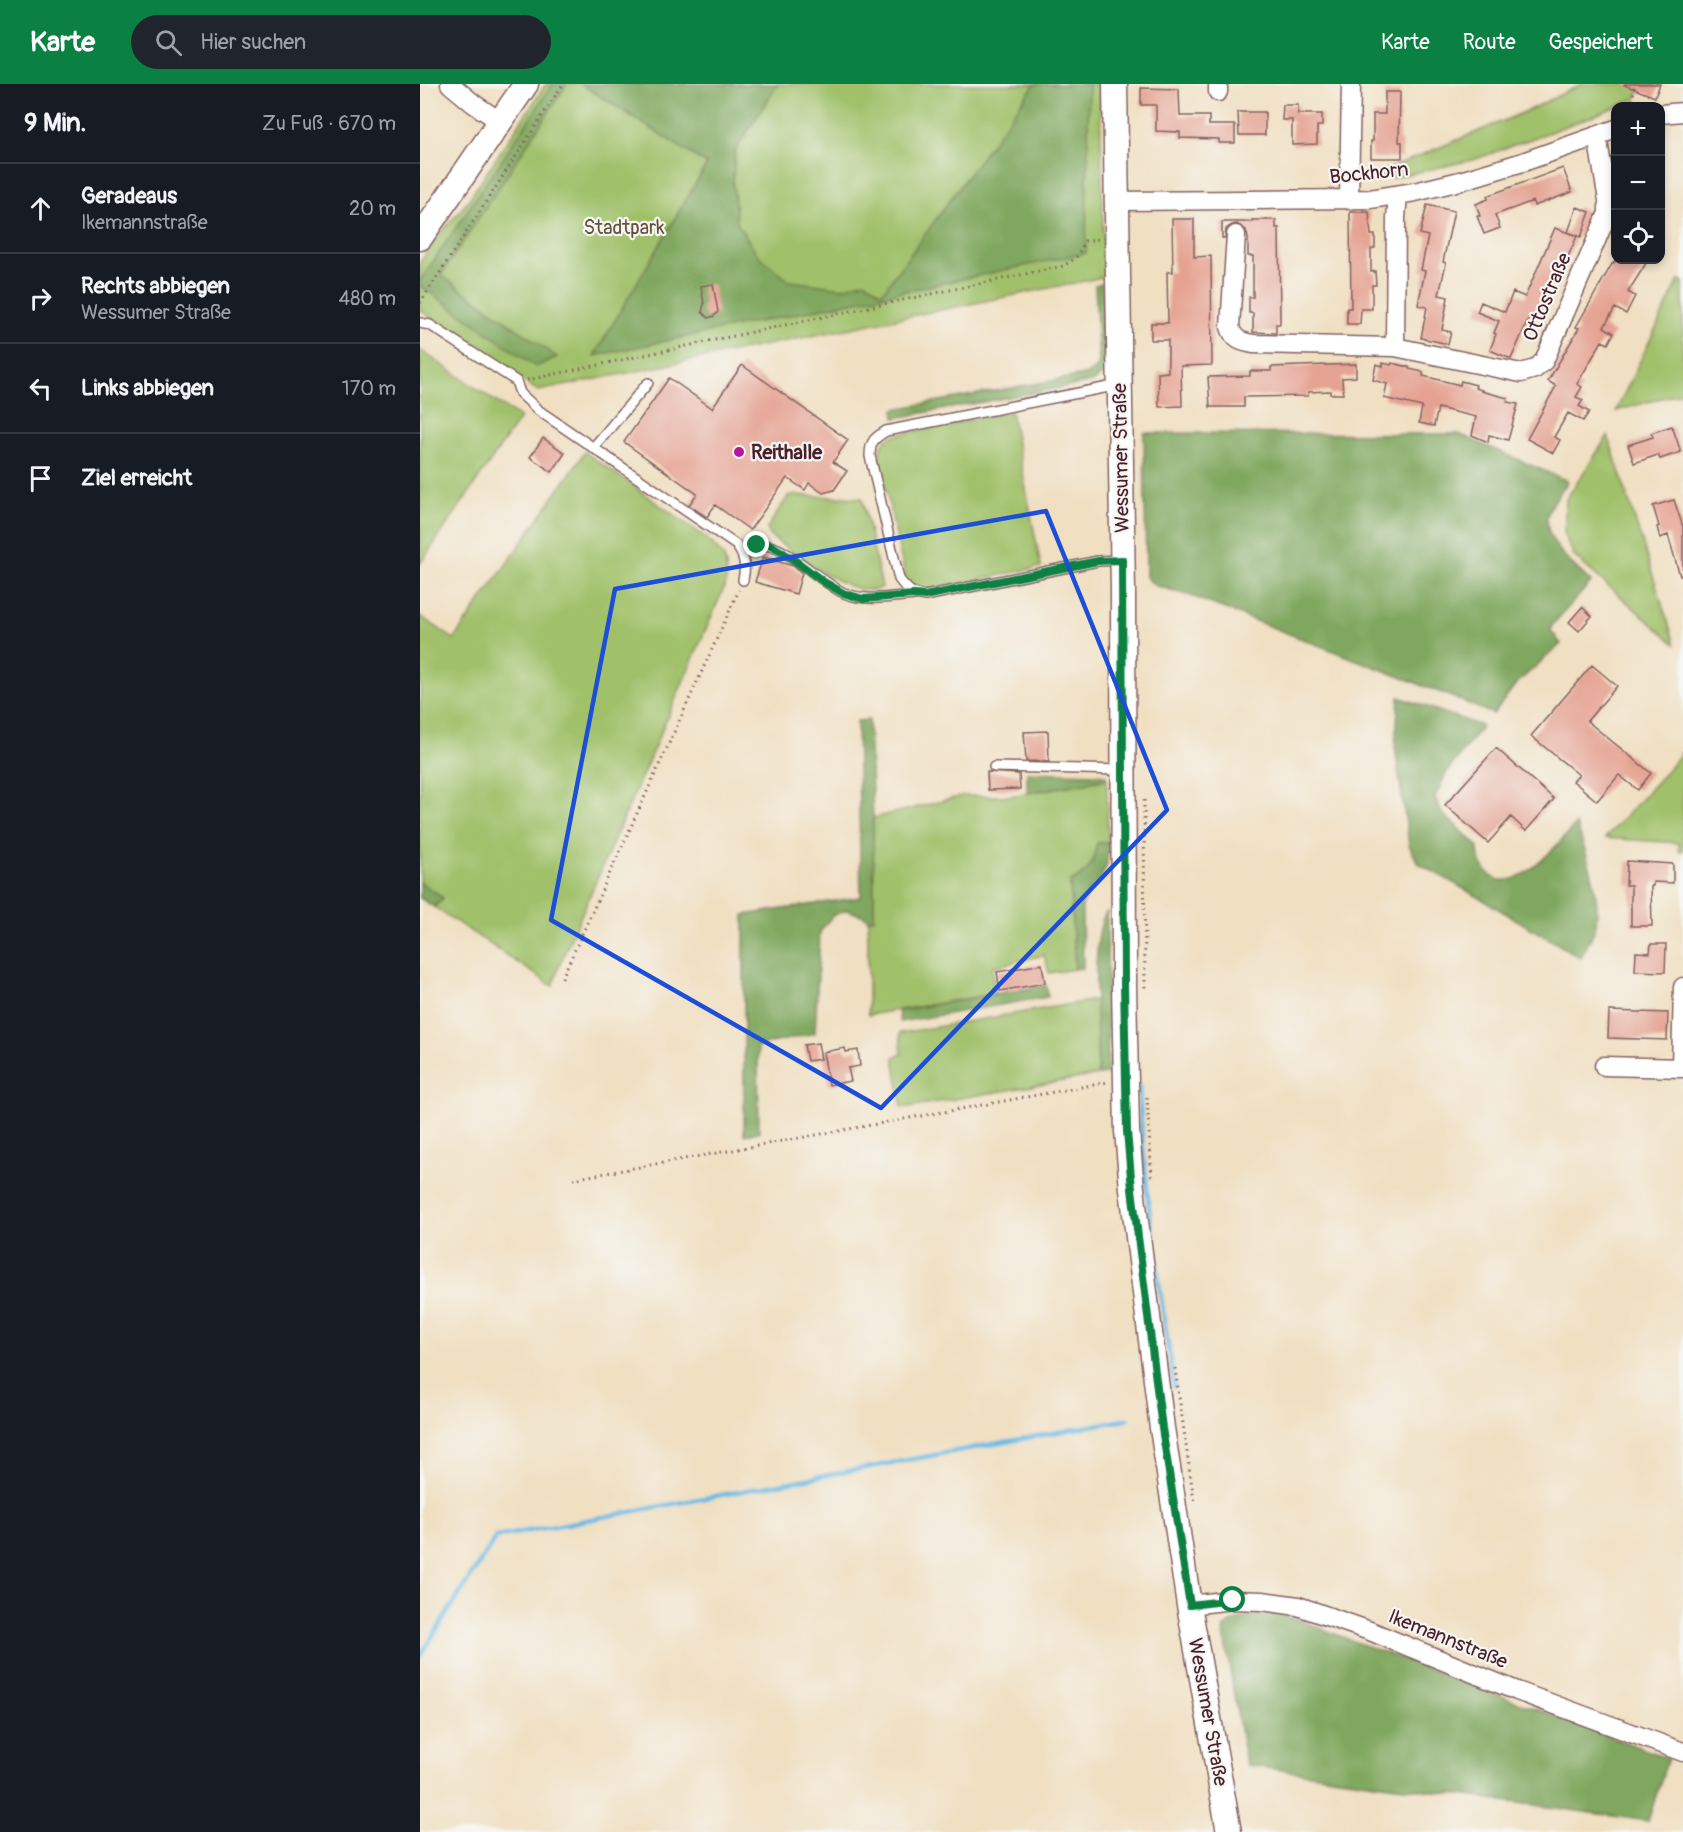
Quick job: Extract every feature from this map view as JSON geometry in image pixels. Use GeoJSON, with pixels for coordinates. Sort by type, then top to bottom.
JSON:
{"type":"FeatureCollection","features":[{"type":"Feature","properties":{"kind":"main road"},"geometry":{"type":"LineString","coordinates":[[420,238],[526,84]]}},
{"type":"Feature","properties":{"kind":"main road","name":"Wessumer Straße"},"geometry":{"type":"LineString","coordinates":[[1115,84],[1122,560],[1125,1079],[1132,1189],[1162,1428],[1229,1832]]}},
{"type":"Feature","properties":{"kind":"street"},"geometry":{"type":"LineString","coordinates":[[450,84],[501,122]]}},
{"type":"Feature","properties":{"kind":"street"},"geometry":{"type":"LineString","coordinates":[[1349,200],[1351,84]]}},
{"type":"Feature","properties":{"kind":"street"},"geometry":{"type":"LineString","coordinates":[[1665,114],[1683,112]]}},
{"type":"Feature","properties":{"kind":"street","name":"Bockhorn"},"geometry":{"type":"LineString","coordinates":[[1117,201],[1370,200],[1488,173],[1611,131]]}},
{"type":"Feature","properties":{"kind":"street","name":"Ottostraße"},"geometry":{"type":"LineString","coordinates":[[1236,235],[1230,327],[1232,335],[1237,340],[1254,344],[1395,347],[1521,373],[1535,369],[1544,361],[1608,213],[1608,200],[1597,136]]}},
{"type":"Feature","properties":{"kind":"street"},"geometry":{"type":"LineString","coordinates":[[1395,347],[1398,195]]}},
{"type":"Feature","properties":{"kind":"street"},"geometry":{"type":"LineString","coordinates":[[1604,1066],[1682,1068],[1683,987]]}},
{"type":"Feature","properties":{"kind":"street","name":"Ikemannstraße"},"geometry":{"type":"LineString","coordinates":[[1190,1605],[1233,1600],[1298,1606],[1370,1631],[1517,1691],[1683,1752]]}},
{"type":"Feature","properties":{"kind":"lane"},"geometry":{"type":"LineString","coordinates":[[420,323],[430,325],[516,381],[520,393],[538,410],[736,545],[743,554],[745,567],[743,580]]}},
{"type":"Feature","properties":{"kind":"lane"},"geometry":{"type":"LineString","coordinates":[[593,448],[648,383]]}},
{"type":"Feature","properties":{"kind":"lane"},"geometry":{"type":"LineString","coordinates":[[914,595],[899,579],[896,568],[870,456],[870,444],[876,437],[886,431],[901,427],[1120,384]]}},
{"type":"Feature","properties":{"kind":"lane"},"geometry":{"type":"LineString","coordinates":[[743,554],[757,545],[771,545],[824,582],[843,593],[863,599],[925,596],[1098,561],[1122,560]]}},
{"type":"Feature","properties":{"kind":"lane"},"geometry":{"type":"LineString","coordinates":[[994,767],[1123,770]]}},
{"type":"Feature","properties":{"kind":"path"},"geometry":{"type":"LineString","coordinates":[[420,303],[563,84]]}},
{"type":"Feature","properties":{"kind":"path"},"geometry":{"type":"LineString","coordinates":[[1632,102],[1635,84]]}},
{"type":"Feature","properties":{"kind":"path"},"geometry":{"type":"LineString","coordinates":[[516,381],[569,372],[1063,266],[1076,258],[1085,241],[1118,237]]}},
{"type":"Feature","properties":{"kind":"path"},"geometry":{"type":"LineString","coordinates":[[562,978],[743,580]]}},
{"type":"Feature","properties":{"kind":"path"},"geometry":{"type":"LineString","coordinates":[[1144,797],[1145,991]]}},
{"type":"Feature","properties":{"kind":"path"},"geometry":{"type":"LineString","coordinates":[[573,1179],[1125,1079]]}},
{"type":"Feature","properties":{"kind":"path"},"geometry":{"type":"LineString","coordinates":[[1147,1091],[1153,1190]]}},
{"type":"Feature","properties":{"kind":"path"},"geometry":{"type":"LineString","coordinates":[[1175,1364],[1194,1502]]}},
{"type":"Feature","properties":{"kind":"highlighted area"},"geometry":{"type":"Polygon","coordinates":[[[1046,511],[1167,810],[881,1108],[551,920],[615,589],[1046,511]]]}},
{"type":"Feature","properties":{"kind":"green space","name":"Stadtpark"},"geometry":{"type":"Polygon","coordinates":[[[546,84],[1100,84],[1104,277],[538,391],[420,310],[420,262],[436,238],[465,205],[546,84]]]}},
{"type":"Feature","properties":{"kind":"green space"},"geometry":{"type":"Polygon","coordinates":[[[553,84],[567,84],[441,275],[557,357],[536,367],[420,285],[420,281],[553,84]]]}},
{"type":"Feature","properties":{"kind":"green space"},"geometry":{"type":"Polygon","coordinates":[[[581,84],[778,84],[735,151],[733,183],[737,223],[758,255],[789,281],[842,288],[865,281],[882,293],[1035,84],[1089,84],[1086,253],[594,356],[707,164],[581,84]]]}},
{"type":"Feature","properties":{"kind":"green space"},"geometry":{"type":"Polygon","coordinates":[[[1582,84],[1642,84],[1636,99],[1628,102],[1611,102],[1611,109],[1476,159],[1391,178],[1378,173],[1527,111],[1582,84]]]}},
{"type":"Feature","properties":{"kind":"green space"},"geometry":{"type":"Polygon","coordinates":[[[1679,280],[1683,282],[1683,392],[1616,411],[1679,280]]]}},
{"type":"Feature","properties":{"kind":"green space"},"geometry":{"type":"Polygon","coordinates":[[[1102,283],[1105,330],[1104,367],[1103,373],[1092,382],[895,418],[894,409],[1084,375],[1095,370],[1099,363],[1095,285],[1102,283]]]}},
{"type":"Feature","properties":{"kind":"green space"},"geometry":{"type":"Polygon","coordinates":[[[420,350],[520,418],[420,564],[420,350]]]}},
{"type":"Feature","properties":{"kind":"green space"},"geometry":{"type":"Polygon","coordinates":[[[1011,412],[1041,567],[926,590],[913,586],[905,576],[879,458],[882,445],[891,436],[1011,412]]]}},
{"type":"Feature","properties":{"kind":"green space"},"geometry":{"type":"Polygon","coordinates":[[[1144,433],[1459,434],[1568,481],[1548,513],[1549,533],[1560,552],[1591,582],[1550,629],[1561,644],[1516,684],[1493,714],[1191,596],[1154,585],[1146,577],[1144,433]]]}},
{"type":"Feature","properties":{"kind":"green space"},"geometry":{"type":"Polygon","coordinates":[[[1608,436],[1675,644],[1575,557],[1564,535],[1566,499],[1608,436]]]}},
{"type":"Feature","properties":{"kind":"green space"},"geometry":{"type":"Polygon","coordinates":[[[585,452],[705,537],[723,557],[727,575],[726,583],[559,966],[553,986],[434,907],[443,898],[420,882],[420,616],[454,639],[585,452]]]}},
{"type":"Feature","properties":{"kind":"green space"},"geometry":{"type":"Polygon","coordinates":[[[789,495],[862,498],[882,587],[871,590],[841,582],[825,574],[770,536],[767,528],[789,495]]]}},
{"type":"Feature","properties":{"kind":"green space"},"geometry":{"type":"Polygon","coordinates":[[[1399,697],[1482,726],[1447,772],[1435,797],[1442,813],[1478,846],[1481,862],[1490,875],[1501,880],[1512,879],[1524,873],[1549,854],[1576,824],[1592,873],[1597,912],[1595,928],[1581,958],[1418,863],[1409,845],[1395,747],[1399,697]]]}},
{"type":"Feature","properties":{"kind":"green space"},"geometry":{"type":"Polygon","coordinates":[[[869,720],[874,918],[868,919],[846,910],[832,916],[820,932],[815,1033],[758,1046],[759,1132],[744,1135],[744,915],[861,897],[857,721],[869,720]]]}},
{"type":"Feature","properties":{"kind":"green space"},"geometry":{"type":"Polygon","coordinates":[[[1683,751],[1683,851],[1679,851],[1679,843],[1605,838],[1666,772],[1683,751]]]}},
{"type":"Feature","properties":{"kind":"green space"},"geometry":{"type":"Polygon","coordinates":[[[1027,772],[1096,774],[1106,775],[1107,779],[1027,793],[1027,772]]]}},
{"type":"Feature","properties":{"kind":"green space"},"geometry":{"type":"Polygon","coordinates":[[[1107,779],[1108,843],[1097,843],[1090,867],[1070,883],[1075,969],[1049,973],[1044,955],[992,967],[995,994],[868,1015],[868,919],[874,918],[873,818],[963,796],[1010,796],[1107,779]]]}},
{"type":"Feature","properties":{"kind":"green space"},"geometry":{"type":"Polygon","coordinates":[[[1097,843],[1108,843],[1107,865],[1101,878],[1089,890],[1082,906],[1083,968],[1075,969],[1070,883],[1090,867],[1097,843]]]}},
{"type":"Feature","properties":{"kind":"green space"},"geometry":{"type":"Polygon","coordinates":[[[420,882],[443,898],[434,907],[420,898],[420,882]]]}},
{"type":"Feature","properties":{"kind":"green space"},"geometry":{"type":"Polygon","coordinates":[[[1107,912],[1108,1074],[1098,1075],[1096,963],[1101,923],[1107,912]]]}},
{"type":"Feature","properties":{"kind":"green space"},"geometry":{"type":"Polygon","coordinates":[[[1046,985],[1048,997],[900,1022],[898,1011],[1046,985]]]}},
{"type":"Feature","properties":{"kind":"green space"},"geometry":{"type":"Polygon","coordinates":[[[1096,1000],[1098,1075],[902,1108],[894,1057],[902,1054],[900,1033],[1096,1000]]]}},
{"type":"Feature","properties":{"kind":"green space"},"geometry":{"type":"Polygon","coordinates":[[[1278,1614],[1303,1621],[1668,1758],[1648,1821],[1246,1765],[1223,1629],[1242,1618],[1278,1614]]]}},
{"type":"Feature","properties":{"kind":"building"},"geometry":{"type":"Polygon","coordinates":[[[1625,84],[1660,84],[1655,97],[1625,84]]]}},
{"type":"Feature","properties":{"kind":"building"},"geometry":{"type":"Polygon","coordinates":[[[1141,88],[1179,89],[1180,116],[1209,116],[1209,125],[1235,125],[1235,143],[1219,143],[1219,139],[1180,138],[1180,132],[1156,131],[1156,105],[1141,105],[1141,88]]]}},
{"type":"Feature","properties":{"kind":"building"},"geometry":{"type":"Polygon","coordinates":[[[1385,92],[1400,92],[1399,142],[1402,142],[1402,158],[1371,158],[1373,114],[1385,114],[1385,92]]]}},
{"type":"Feature","properties":{"kind":"building"},"geometry":{"type":"Polygon","coordinates":[[[1283,105],[1298,105],[1298,114],[1322,114],[1322,126],[1317,126],[1317,144],[1292,145],[1292,120],[1282,120],[1283,105]]]}},
{"type":"Feature","properties":{"kind":"building"},"geometry":{"type":"Polygon","coordinates":[[[1238,112],[1265,112],[1265,135],[1239,135],[1238,112]]]}},
{"type":"Feature","properties":{"kind":"building"},"geometry":{"type":"Polygon","coordinates":[[[1563,168],[1572,192],[1534,206],[1533,201],[1495,215],[1500,228],[1484,234],[1477,216],[1480,216],[1476,204],[1488,199],[1487,196],[1563,168]]]}},
{"type":"Feature","properties":{"kind":"building"},"geometry":{"type":"Polygon","coordinates":[[[1427,205],[1454,211],[1443,262],[1446,263],[1439,295],[1448,297],[1442,330],[1451,332],[1448,344],[1421,338],[1427,307],[1418,305],[1425,271],[1421,270],[1428,236],[1420,234],[1427,205]]]}},
{"type":"Feature","properties":{"kind":"building"},"geometry":{"type":"Polygon","coordinates":[[[1577,207],[1590,212],[1581,237],[1568,232],[1577,207]]]}},
{"type":"Feature","properties":{"kind":"building"},"geometry":{"type":"Polygon","coordinates":[[[1350,212],[1369,212],[1371,235],[1375,235],[1375,248],[1371,249],[1371,272],[1375,271],[1376,285],[1372,285],[1372,309],[1361,309],[1360,324],[1347,324],[1347,308],[1351,308],[1350,212]]]}},
{"type":"Feature","properties":{"kind":"building"},"geometry":{"type":"Polygon","coordinates":[[[1172,219],[1194,219],[1194,257],[1211,256],[1212,365],[1181,366],[1182,406],[1159,407],[1158,373],[1168,372],[1168,340],[1151,340],[1151,323],[1168,323],[1167,272],[1173,272],[1172,219]]]}},
{"type":"Feature","properties":{"kind":"building"},"geometry":{"type":"Polygon","coordinates":[[[1252,220],[1276,220],[1276,228],[1279,228],[1280,324],[1276,324],[1276,333],[1253,332],[1253,313],[1249,313],[1249,297],[1253,297],[1253,256],[1248,256],[1246,230],[1237,224],[1232,225],[1226,229],[1225,238],[1222,238],[1222,222],[1253,222],[1252,220]]]}},
{"type":"Feature","properties":{"kind":"building"},"geometry":{"type":"Polygon","coordinates":[[[1555,228],[1577,236],[1558,280],[1553,278],[1536,318],[1530,316],[1511,359],[1490,350],[1499,321],[1477,312],[1481,302],[1505,312],[1513,292],[1525,297],[1555,228]]]}},
{"type":"Feature","properties":{"kind":"building"},"geometry":{"type":"Polygon","coordinates":[[[1612,264],[1646,264],[1628,292],[1635,296],[1626,314],[1615,308],[1604,327],[1614,333],[1608,344],[1602,341],[1577,384],[1582,387],[1576,397],[1583,400],[1579,406],[1589,412],[1583,421],[1568,413],[1554,437],[1560,440],[1553,453],[1527,439],[1556,386],[1548,381],[1612,264]]]}},
{"type":"Feature","properties":{"kind":"building"},"geometry":{"type":"Polygon","coordinates":[[[713,284],[718,312],[708,318],[702,312],[704,304],[701,286],[713,284]]]}},
{"type":"Feature","properties":{"kind":"building"},"geometry":{"type":"Polygon","coordinates":[[[1383,363],[1409,367],[1409,369],[1423,372],[1423,376],[1460,385],[1461,381],[1476,385],[1475,388],[1481,391],[1508,398],[1507,402],[1518,404],[1508,440],[1489,435],[1488,442],[1472,435],[1476,417],[1438,408],[1434,426],[1419,423],[1422,407],[1384,398],[1387,384],[1373,380],[1376,364],[1383,366],[1383,363]]]}},
{"type":"Feature","properties":{"kind":"building"},"geometry":{"type":"Polygon","coordinates":[[[1356,364],[1356,377],[1342,378],[1343,394],[1330,394],[1330,391],[1308,392],[1308,396],[1244,397],[1244,407],[1210,407],[1208,377],[1250,376],[1250,371],[1271,371],[1271,367],[1356,364]]]}},
{"type":"Feature","properties":{"kind":"building","name":"Reithalle"},"geometry":{"type":"Polygon","coordinates":[[[742,365],[848,440],[833,462],[847,471],[834,490],[823,493],[809,483],[805,490],[787,478],[750,530],[715,505],[707,517],[689,505],[697,494],[624,442],[669,378],[712,408],[742,365]]]}},
{"type":"Feature","properties":{"kind":"building"},"geometry":{"type":"Polygon","coordinates":[[[1672,426],[1681,452],[1660,459],[1658,455],[1634,463],[1628,445],[1653,437],[1651,433],[1672,426]]]}},
{"type":"Feature","properties":{"kind":"building"},"geometry":{"type":"Polygon","coordinates":[[[543,438],[565,453],[552,472],[530,457],[543,438]]]}},
{"type":"Feature","properties":{"kind":"building"},"geometry":{"type":"Polygon","coordinates":[[[1674,500],[1683,527],[1683,575],[1680,576],[1668,535],[1660,538],[1653,506],[1674,500]]]}},
{"type":"Feature","properties":{"kind":"building"},"geometry":{"type":"Polygon","coordinates":[[[763,557],[793,566],[802,573],[796,594],[755,582],[763,557]]]}},
{"type":"Feature","properties":{"kind":"building"},"geometry":{"type":"Polygon","coordinates":[[[1582,607],[1592,616],[1579,631],[1569,622],[1582,607]]]}},
{"type":"Feature","properties":{"kind":"building"},"geometry":{"type":"Polygon","coordinates":[[[1592,665],[1617,686],[1587,721],[1651,773],[1638,790],[1619,775],[1597,801],[1573,781],[1579,775],[1531,736],[1592,665]]]}},
{"type":"Feature","properties":{"kind":"building"},"geometry":{"type":"Polygon","coordinates":[[[1048,731],[1049,762],[1026,761],[1024,732],[1048,731]]]}},
{"type":"Feature","properties":{"kind":"building"},"geometry":{"type":"Polygon","coordinates":[[[1496,748],[1554,799],[1526,831],[1511,817],[1488,843],[1445,805],[1496,748]]]}},
{"type":"Feature","properties":{"kind":"building"},"geometry":{"type":"Polygon","coordinates":[[[987,772],[1019,774],[1020,789],[988,790],[987,772]]]}},
{"type":"Feature","properties":{"kind":"building"},"geometry":{"type":"Polygon","coordinates":[[[1627,861],[1673,864],[1673,883],[1653,882],[1651,886],[1652,926],[1631,926],[1631,885],[1626,885],[1627,861]]]}},
{"type":"Feature","properties":{"kind":"building"},"geometry":{"type":"Polygon","coordinates":[[[1651,944],[1666,944],[1665,972],[1635,971],[1636,952],[1650,953],[1651,944]]]}},
{"type":"Feature","properties":{"kind":"building"},"geometry":{"type":"Polygon","coordinates":[[[1042,964],[1045,983],[1000,991],[997,972],[1042,964]]]}},
{"type":"Feature","properties":{"kind":"building"},"geometry":{"type":"Polygon","coordinates":[[[1609,1011],[1668,1013],[1667,1040],[1608,1038],[1609,1011]]]}},
{"type":"Feature","properties":{"kind":"building"},"geometry":{"type":"Polygon","coordinates":[[[818,1043],[821,1059],[807,1061],[804,1045],[818,1043]]]}},
{"type":"Feature","properties":{"kind":"building"},"geometry":{"type":"Polygon","coordinates":[[[845,1048],[846,1052],[858,1050],[860,1066],[848,1068],[851,1081],[829,1085],[823,1052],[845,1048]]]}},
{"type":"Feature","properties":{"kind":"waterway"},"geometry":{"type":"LineString","coordinates":[[1139,1086],[1148,1199],[1174,1387]]}},
{"type":"Feature","properties":{"kind":"waterway"},"geometry":{"type":"LineString","coordinates":[[420,1656],[496,1537],[1128,1419]]}},
{"type":"Feature","properties":{"kind":"place","name":"Reithalle"},"geometry":{"type":"Point","coordinates":[739,452]}},
{"type":"Feature","properties":{"kind":"route"},"geometry":{"type":"LineString","coordinates":[[757,545],[771,545],[824,582],[843,593],[863,599],[925,596],[1098,561],[1122,560],[1125,1079],[1132,1189],[1162,1428],[1190,1605],[1233,1600]]}}]}
